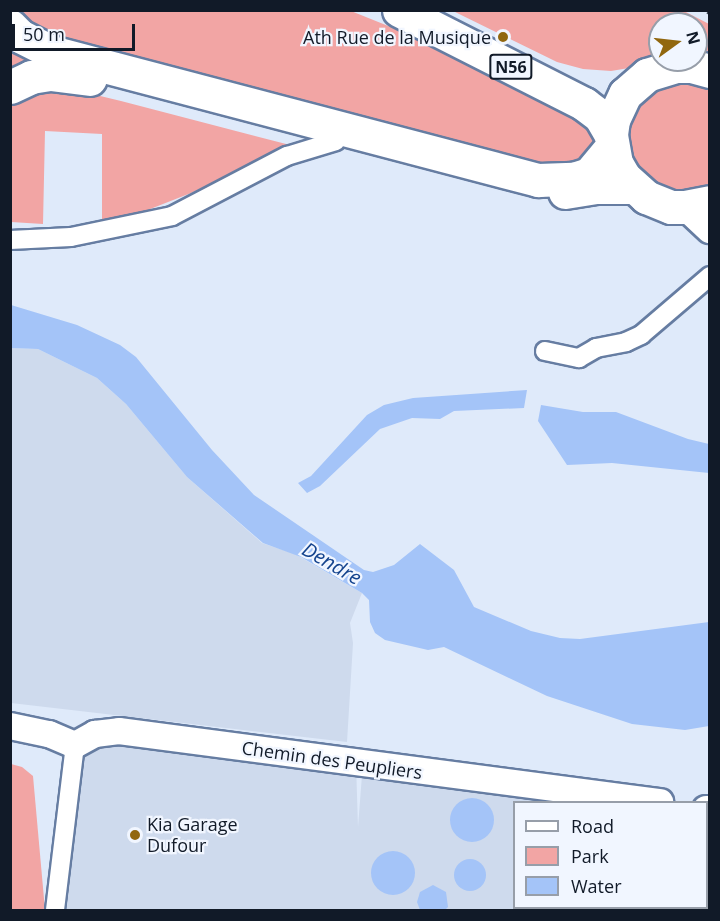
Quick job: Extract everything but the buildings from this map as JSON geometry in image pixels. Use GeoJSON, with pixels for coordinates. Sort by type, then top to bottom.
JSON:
{"type":"FeatureCollection","features":[{"type":"Feature","properties":{"kind":"highway","name":"N56"},"geometry":{"type":"LineString","coordinates":[[399,10],[584,104],[600,117],[612,141],[616,163],[632,187],[658,203],[697,205]]}},
{"type":"Feature","properties":{"kind":"highway","name":"N56"},"geometry":{"type":"LineString","coordinates":[[424,10],[564,77],[594,85],[635,84]]}},
{"type":"Feature","properties":{"kind":"highway"},"geometry":{"type":"LineString","coordinates":[[10,26],[20,36],[51,52],[538,180],[573,179],[589,174],[612,141]]}},
{"type":"Feature","properties":{"kind":"highway","name":"N56"},"geometry":{"type":"LineString","coordinates":[[612,141],[618,107],[635,84],[647,75],[657,72]]}},
{"type":"Feature","properties":{"kind":"highway"},"geometry":{"type":"LineString","coordinates":[[10,87],[31,77],[75,75],[540,191],[632,187]]}},
{"type":"Feature","properties":{"kind":"street"},"geometry":{"type":"LineString","coordinates":[[10,240],[71,237],[172,216],[287,156],[336,141]]}},
{"type":"Feature","properties":{"kind":"street"},"geometry":{"type":"LineString","coordinates":[[697,205],[710,230]]}},
{"type":"Feature","properties":{"kind":"street"},"geometry":{"type":"LineString","coordinates":[[545,351],[579,358],[596,348],[626,342],[640,335],[710,276]]}},
{"type":"Feature","properties":{"kind":"street"},"geometry":{"type":"LineString","coordinates":[[10,726],[49,734],[75,745],[55,910]]}},
{"type":"Feature","properties":{"kind":"street","name":"Chemin des Peupliers"},"geometry":{"type":"LineString","coordinates":[[75,745],[94,734],[119,731],[652,801]]}},
{"type":"Feature","properties":{"kind":"shaded area"},"geometry":{"type":"Polygon","coordinates":[[[11,348],[38,349],[97,378],[126,404],[187,477],[262,543],[295,554],[362,593],[350,623],[353,643],[347,742],[11,703],[11,348]]]}},
{"type":"Feature","properties":{"kind":"shaded area"},"geometry":{"type":"Polygon","coordinates":[[[85,737],[356,763],[358,827],[362,775],[591,801],[513,801],[513,909],[708,909],[709,863],[709,910],[55,910],[85,737]]]}},
{"type":"Feature","properties":{"kind":"green space"},"geometry":{"type":"Polygon","coordinates":[[[10,11],[351,11],[428,42],[582,117],[594,134],[595,144],[582,163],[536,165],[52,39],[10,11]]]}},
{"type":"Feature","properties":{"kind":"green space"},"geometry":{"type":"Polygon","coordinates":[[[453,11],[686,12],[648,12],[648,59],[629,68],[611,71],[583,69],[557,62],[453,11]]]}},
{"type":"Feature","properties":{"kind":"green space"},"geometry":{"type":"Polygon","coordinates":[[[708,23],[709,24],[708,51],[708,23]]]}},
{"type":"Feature","properties":{"kind":"green space"},"geometry":{"type":"Polygon","coordinates":[[[11,42],[46,60],[11,77],[11,42]]]}},
{"type":"Feature","properties":{"kind":"green space"},"geometry":{"type":"Polygon","coordinates":[[[678,80],[694,82],[710,88],[709,184],[685,192],[669,191],[655,185],[633,162],[626,131],[638,102],[649,91],[678,80]]]}},
{"type":"Feature","properties":{"kind":"green space"},"geometry":{"type":"Polygon","coordinates":[[[46,83],[290,145],[191,193],[140,213],[102,220],[102,134],[45,131],[43,224],[11,222],[11,98],[46,83]]]}},
{"type":"Feature","properties":{"kind":"green space"},"geometry":{"type":"Polygon","coordinates":[[[11,764],[22,767],[33,776],[45,910],[11,910],[11,764]]]}},
{"type":"Feature","properties":{"kind":"water","name":"Dendre"},"geometry":{"type":"Polygon","coordinates":[[[11,305],[77,325],[120,345],[136,357],[212,450],[254,495],[364,570],[373,572],[394,565],[420,544],[454,570],[474,607],[531,631],[560,638],[580,639],[709,622],[709,726],[685,730],[632,724],[547,696],[444,647],[428,650],[385,640],[375,633],[370,622],[369,600],[362,593],[301,557],[263,543],[187,477],[126,404],[97,378],[38,349],[11,348],[11,305]]]}},
{"type":"Feature","properties":{"kind":"water"},"geometry":{"type":"Polygon","coordinates":[[[527,390],[524,408],[454,411],[440,419],[412,418],[380,429],[320,486],[307,493],[298,483],[311,476],[367,415],[384,405],[413,398],[527,390]]]}},
{"type":"Feature","properties":{"kind":"water"},"geometry":{"type":"Polygon","coordinates":[[[541,405],[583,412],[616,412],[688,439],[709,444],[709,473],[612,463],[567,465],[538,421],[541,405]]]}},
{"type":"Feature","properties":{"kind":"water"},"geometry":{"type":"Polygon","coordinates":[[[472,798],[480,799],[488,804],[493,812],[493,828],[488,836],[480,841],[472,842],[464,841],[456,836],[451,828],[450,820],[451,812],[456,804],[464,799],[472,798]]]}},
{"type":"Feature","properties":{"kind":"water"},"geometry":{"type":"Polygon","coordinates":[[[393,851],[409,857],[415,873],[409,889],[393,895],[377,889],[371,873],[377,857],[393,851]]]}},
{"type":"Feature","properties":{"kind":"water"},"geometry":{"type":"Polygon","coordinates":[[[470,859],[481,864],[486,875],[481,886],[470,891],[459,886],[454,875],[459,864],[470,859]]]}},
{"type":"Feature","properties":{"kind":"water"},"geometry":{"type":"Polygon","coordinates":[[[433,885],[446,892],[448,907],[445,910],[420,910],[417,902],[420,892],[433,885]]]}},
{"type":"Feature","properties":{"kind":"place","name":"Ath Rue de la Musique"},"geometry":{"type":"Point","coordinates":[503,37]}},
{"type":"Feature","properties":{"kind":"place","name":"Kia Garage Dufour"},"geometry":{"type":"Point","coordinates":[135,835]}}]}
